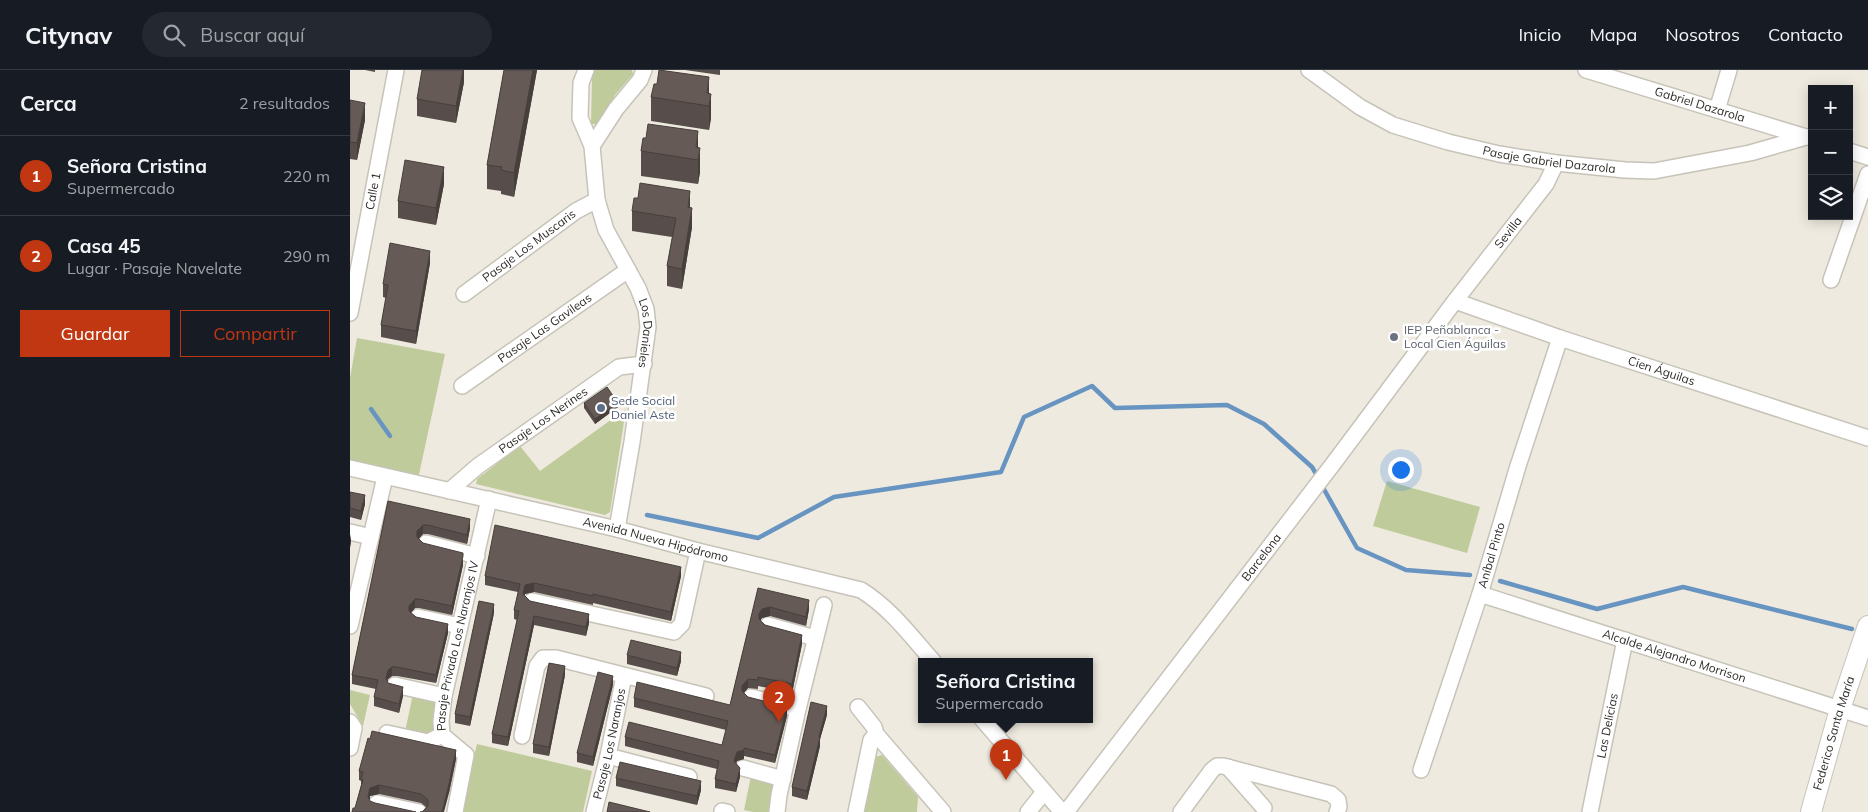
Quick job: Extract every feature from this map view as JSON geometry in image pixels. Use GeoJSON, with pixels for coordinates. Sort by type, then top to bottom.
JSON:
{"type":"FeatureCollection","features":[{"type":"Feature","properties":{"kind":"street","name":"Calle 1"},"geometry":{"type":"LineString","coordinates":[[350,313],[396,70]]}},
{"type":"Feature","properties":{"kind":"street","name":"Los Danieles"},"geometry":{"type":"LineString","coordinates":[[586,70],[581,83],[580,118],[592,146],[597,200],[606,230],[638,288],[646,309],[648,327],[644,364],[617,529]]}},
{"type":"Feature","properties":{"kind":"street"},"geometry":{"type":"LineString","coordinates":[[592,146],[616,109],[640,80],[644,70]]}},
{"type":"Feature","properties":{"kind":"street","name":"Pasaje Gabriel Dazarola"},"geometry":{"type":"LineString","coordinates":[[1309,70],[1325,76],[1360,107],[1393,124],[1448,142],[1498,154],[1556,163],[1654,171],[1750,153],[1808,138]]}},
{"type":"Feature","properties":{"kind":"street","name":"Gabriel Dazarola"},"geometry":{"type":"LineString","coordinates":[[1586,70],[1808,138]]}},
{"type":"Feature","properties":{"kind":"street"},"geometry":{"type":"LineString","coordinates":[[1717,110],[1729,70]]}},
{"type":"Feature","properties":{"kind":"street"},"geometry":{"type":"LineString","coordinates":[[1853,152],[1868,158]]}},
{"type":"Feature","properties":{"kind":"street","name":"Sevilla"},"geometry":{"type":"LineString","coordinates":[[1455,301],[1546,184],[1556,163]]}},
{"type":"Feature","properties":{"kind":"street"},"geometry":{"type":"LineString","coordinates":[[1831,280],[1868,174]]}},
{"type":"Feature","properties":{"kind":"street","name":"Pasaje Los Muscaris"},"geometry":{"type":"LineString","coordinates":[[464,294],[576,211],[597,200]]}},
{"type":"Feature","properties":{"kind":"street","name":"Pasaje Las Gavileas"},"geometry":{"type":"LineString","coordinates":[[462,386],[628,270]]}},
{"type":"Feature","properties":{"kind":"street","name":"Cien Águilas"},"geometry":{"type":"LineString","coordinates":[[1455,301],[1560,338],[1868,438]]}},
{"type":"Feature","properties":{"kind":"street","name":"Barcelona"},"geometry":{"type":"LineString","coordinates":[[1066,812],[1333,464],[1455,301]]}},
{"type":"Feature","properties":{"kind":"street","name":"Aníbal Pinto"},"geometry":{"type":"LineString","coordinates":[[1421,770],[1480,594],[1518,466],[1560,338]]}},
{"type":"Feature","properties":{"kind":"street","name":"Pasaje Los Nerines"},"geometry":{"type":"LineString","coordinates":[[449,491],[478,466],[619,367],[644,364]]}},
{"type":"Feature","properties":{"kind":"street","name":"Avenida Nueva Hipódromo"},"geometry":{"type":"LineString","coordinates":[[350,468],[617,529],[698,551],[861,590],[877,600],[890,612],[930,658]]}},
{"type":"Feature","properties":{"kind":"street"},"geometry":{"type":"LineString","coordinates":[[350,626],[352,607],[385,477]]}},
{"type":"Feature","properties":{"kind":"street","name":"Pasaje Privado Los Naranjos IV"},"geometry":{"type":"LineString","coordinates":[[455,812],[466,755],[442,735],[441,721],[444,696],[490,499]]}},
{"type":"Feature","properties":{"kind":"street"},"geometry":{"type":"LineString","coordinates":[[350,532],[371,537]]}},
{"type":"Feature","properties":{"kind":"street"},"geometry":{"type":"LineString","coordinates":[[426,544],[477,556]]}},
{"type":"Feature","properties":{"kind":"street"},"geometry":{"type":"LineString","coordinates":[[532,601],[674,632],[682,624],[698,551]]}},
{"type":"Feature","properties":{"kind":"street","name":"Alcalde Alejandro Morrison"},"geometry":{"type":"LineString","coordinates":[[1480,594],[1868,718]]}},
{"type":"Feature","properties":{"kind":"street"},"geometry":{"type":"LineString","coordinates":[[777,812],[798,710],[824,605]]}},
{"type":"Feature","properties":{"kind":"street"},"geometry":{"type":"LineString","coordinates":[[418,617],[460,626]]}},
{"type":"Feature","properties":{"kind":"street"},"geometry":{"type":"LineString","coordinates":[[768,625],[815,638]]}},
{"type":"Feature","properties":{"kind":"street","name":"Federico Santa María"},"geometry":{"type":"LineString","coordinates":[[1811,812],[1840,709],[1868,626]]}},
{"type":"Feature","properties":{"kind":"street","name":"Las Delicias"},"geometry":{"type":"LineString","coordinates":[[1590,812],[1624,640]]}},
{"type":"Feature","properties":{"kind":"street"},"geometry":{"type":"LineString","coordinates":[[522,736],[537,666],[543,658],[556,658],[706,696]]}},
{"type":"Feature","properties":{"kind":"street","name":"Pasaje Los Naranjos"},"geometry":{"type":"LineString","coordinates":[[594,812],[608,756],[624,676]]}},
{"type":"Feature","properties":{"kind":"street"},"geometry":{"type":"LineString","coordinates":[[395,685],[444,696]]}},
{"type":"Feature","properties":{"kind":"street"},"geometry":{"type":"LineString","coordinates":[[751,697],[798,710]]}},
{"type":"Feature","properties":{"kind":"street"},"geometry":{"type":"LineString","coordinates":[[858,707],[874,727],[876,734],[934,809]]}},
{"type":"Feature","properties":{"kind":"street"},"geometry":{"type":"LineString","coordinates":[[350,722],[354,728],[350,748]]}},
{"type":"Feature","properties":{"kind":"street"},"geometry":{"type":"LineString","coordinates":[[985,723],[1062,812]]}},
{"type":"Feature","properties":{"kind":"street"},"geometry":{"type":"LineString","coordinates":[[387,733],[428,742],[442,735]]}},
{"type":"Feature","properties":{"kind":"street"},"geometry":{"type":"LineString","coordinates":[[856,812],[871,740],[876,734]]}},
{"type":"Feature","properties":{"kind":"street"},"geometry":{"type":"LineString","coordinates":[[608,756],[689,777]]}},
{"type":"Feature","properties":{"kind":"street"},"geometry":{"type":"LineString","coordinates":[[1181,812],[1217,766],[1228,767],[1331,794],[1338,800],[1339,807],[1336,812]]}},
{"type":"Feature","properties":{"kind":"street"},"geometry":{"type":"LineString","coordinates":[[1228,767],[1264,808]]}},
{"type":"Feature","properties":{"kind":"street"},"geometry":{"type":"LineString","coordinates":[[743,768],[783,779]]}},
{"type":"Feature","properties":{"kind":"street"},"geometry":{"type":"LineString","coordinates":[[1028,812],[1044,792]]}},
{"type":"Feature","properties":{"kind":"street"},"geometry":{"type":"LineString","coordinates":[[377,803],[419,812]]}},
{"type":"Feature","properties":{"kind":"green space"},"geometry":{"type":"Polygon","coordinates":[[[594,70],[632,70],[633,74],[615,95],[600,124],[591,124],[592,77],[594,70]]]}},
{"type":"Feature","properties":{"kind":"green space"},"geometry":{"type":"Polygon","coordinates":[[[357,338],[445,354],[418,479],[350,462],[350,378],[357,338]]]}},
{"type":"Feature","properties":{"kind":"green space"},"geometry":{"type":"Polygon","coordinates":[[[626,409],[610,512],[605,515],[476,484],[477,479],[520,446],[540,471],[626,409]]]}},
{"type":"Feature","properties":{"kind":"green space"},"geometry":{"type":"Polygon","coordinates":[[[1387,481],[1480,507],[1467,553],[1373,526],[1387,481]]]}},
{"type":"Feature","properties":{"kind":"green space"},"geometry":{"type":"Polygon","coordinates":[[[350,690],[370,695],[363,726],[350,704],[350,690]]]}},
{"type":"Feature","properties":{"kind":"green space"},"geometry":{"type":"Polygon","coordinates":[[[413,694],[438,701],[433,734],[425,738],[405,732],[413,694]]]}},
{"type":"Feature","properties":{"kind":"green space"},"geometry":{"type":"Polygon","coordinates":[[[477,744],[592,771],[583,812],[461,812],[477,744]]]}},
{"type":"Feature","properties":{"kind":"green space"},"geometry":{"type":"Polygon","coordinates":[[[882,755],[918,797],[917,812],[862,812],[875,757],[882,755]]]}},
{"type":"Feature","properties":{"kind":"green space"},"geometry":{"type":"Polygon","coordinates":[[[751,776],[775,782],[768,812],[744,810],[751,776]]]}},
{"type":"Feature","properties":{"kind":"building"},"geometry":{"type":"Polygon","coordinates":[[[422,70],[463,70],[456,106],[417,99],[422,70]]]}},
{"type":"Feature","properties":{"kind":"building"},"geometry":{"type":"Polygon","coordinates":[[[504,70],[533,70],[514,173],[501,170],[502,167],[487,165],[504,70]]]}},
{"type":"Feature","properties":{"kind":"building"},"geometry":{"type":"Polygon","coordinates":[[[659,70],[709,77],[707,93],[711,94],[709,106],[651,97],[654,84],[657,84],[659,70]]]}},
{"type":"Feature","properties":{"kind":"building"},"geometry":{"type":"Polygon","coordinates":[[[350,100],[365,103],[357,143],[350,142],[350,100]]]}},
{"type":"Feature","properties":{"kind":"building"},"geometry":{"type":"Polygon","coordinates":[[[648,124],[698,131],[696,147],[700,148],[698,160],[641,151],[643,138],[646,138],[648,124]]]}},
{"type":"Feature","properties":{"kind":"building"},"geometry":{"type":"Polygon","coordinates":[[[405,160],[444,167],[436,208],[398,201],[405,160]]]}},
{"type":"Feature","properties":{"kind":"building"},"geometry":{"type":"Polygon","coordinates":[[[640,183],[690,191],[688,207],[692,208],[682,269],[667,266],[676,218],[632,211],[634,198],[638,198],[640,183]]]}},
{"type":"Feature","properties":{"kind":"building"},"geometry":{"type":"Polygon","coordinates":[[[390,243],[430,251],[416,331],[381,325],[388,285],[383,284],[390,243]]]}},
{"type":"Feature","properties":{"kind":"building","name":"Sede Social Daniel Aste"},"geometry":{"type":"Polygon","coordinates":[[[607,387],[618,403],[595,419],[584,403],[607,387]]]}},
{"type":"Feature","properties":{"kind":"building"},"geometry":{"type":"Polygon","coordinates":[[[350,492],[365,495],[361,511],[350,508],[350,492]]]}},
{"type":"Feature","properties":{"kind":"building"},"geometry":{"type":"Polygon","coordinates":[[[388,501],[470,519],[467,535],[428,525],[423,525],[417,531],[417,537],[423,543],[463,553],[463,556],[452,606],[415,599],[409,606],[409,611],[416,617],[448,624],[436,675],[397,667],[392,667],[388,670],[386,678],[388,683],[403,687],[399,704],[374,697],[378,680],[352,675],[388,501]]]}},
{"type":"Feature","properties":{"kind":"building"},"geometry":{"type":"Polygon","coordinates":[[[495,525],[681,567],[671,612],[534,583],[525,585],[523,594],[530,601],[589,614],[586,627],[534,616],[508,737],[492,734],[519,611],[514,610],[520,584],[485,576],[495,525]]]}},
{"type":"Feature","properties":{"kind":"building"},"geometry":{"type":"Polygon","coordinates":[[[758,588],[809,600],[806,617],[770,607],[762,609],[759,614],[759,619],[765,625],[802,635],[792,684],[758,677],[758,680],[748,679],[742,686],[742,691],[748,697],[787,707],[775,755],[744,748],[744,750],[737,752],[734,761],[740,768],[736,784],[715,779],[719,761],[625,737],[629,722],[722,745],[728,721],[634,698],[637,682],[730,705],[758,588]]]}},
{"type":"Feature","properties":{"kind":"building"},"geometry":{"type":"Polygon","coordinates":[[[479,601],[494,604],[470,717],[455,714],[479,601]]]}},
{"type":"Feature","properties":{"kind":"building"},"geometry":{"type":"Polygon","coordinates":[[[631,640],[681,652],[677,668],[627,655],[631,640]]]}},
{"type":"Feature","properties":{"kind":"building"},"geometry":{"type":"Polygon","coordinates":[[[549,663],[565,666],[549,747],[533,744],[549,663]]]}},
{"type":"Feature","properties":{"kind":"building"},"geometry":{"type":"Polygon","coordinates":[[[598,672],[613,676],[593,757],[577,753],[598,672]]]}},
{"type":"Feature","properties":{"kind":"building"},"geometry":{"type":"Polygon","coordinates":[[[811,702],[827,706],[807,791],[792,787],[811,702]]]}},
{"type":"Feature","properties":{"kind":"building"},"geometry":{"type":"Polygon","coordinates":[[[372,731],[456,750],[442,812],[422,812],[428,806],[428,800],[421,794],[379,785],[370,788],[368,796],[370,801],[416,812],[352,812],[353,808],[355,808],[363,780],[361,779],[363,772],[359,771],[368,738],[370,739],[372,731]]]}},
{"type":"Feature","properties":{"kind":"building"},"geometry":{"type":"Polygon","coordinates":[[[620,762],[701,781],[697,796],[616,778],[620,762]]]}},
{"type":"Feature","properties":{"kind":"building"},"geometry":{"type":"Polygon","coordinates":[[[609,802],[650,812],[607,812],[609,802]]]}},
{"type":"Feature","properties":{"kind":"waterway"},"geometry":{"type":"LineString","coordinates":[[647,515],[758,538],[834,497],[1001,472],[1024,417],[1092,386],[1115,408],[1227,405],[1264,424],[1312,467],[1318,477]]}},
{"type":"Feature","properties":{"kind":"waterway"},"geometry":{"type":"LineString","coordinates":[[371,409],[390,436]]}},
{"type":"Feature","properties":{"kind":"waterway"},"geometry":{"type":"LineString","coordinates":[[1321,484],[1357,548],[1406,570],[1470,575]]}},
{"type":"Feature","properties":{"kind":"waterway"},"geometry":{"type":"LineString","coordinates":[[1500,581],[1597,609],[1683,587],[1852,629]]}},
{"type":"Feature","properties":{"kind":"place","name":"IEP Peñablanca - Local Cien Águilas"},"geometry":{"type":"Point","coordinates":[1394,337]}},
{"type":"Feature","properties":{"kind":"place","name":"Sede Social Daniel Aste"},"geometry":{"type":"Point","coordinates":[601,408]}},
{"type":"Feature","properties":{"kind":"place","name":"Casa 45"},"geometry":{"type":"Point","coordinates":[779,722]}},
{"type":"Feature","properties":{"kind":"place","name":"Señora Cristina"},"geometry":{"type":"Point","coordinates":[1006,780]}}]}
